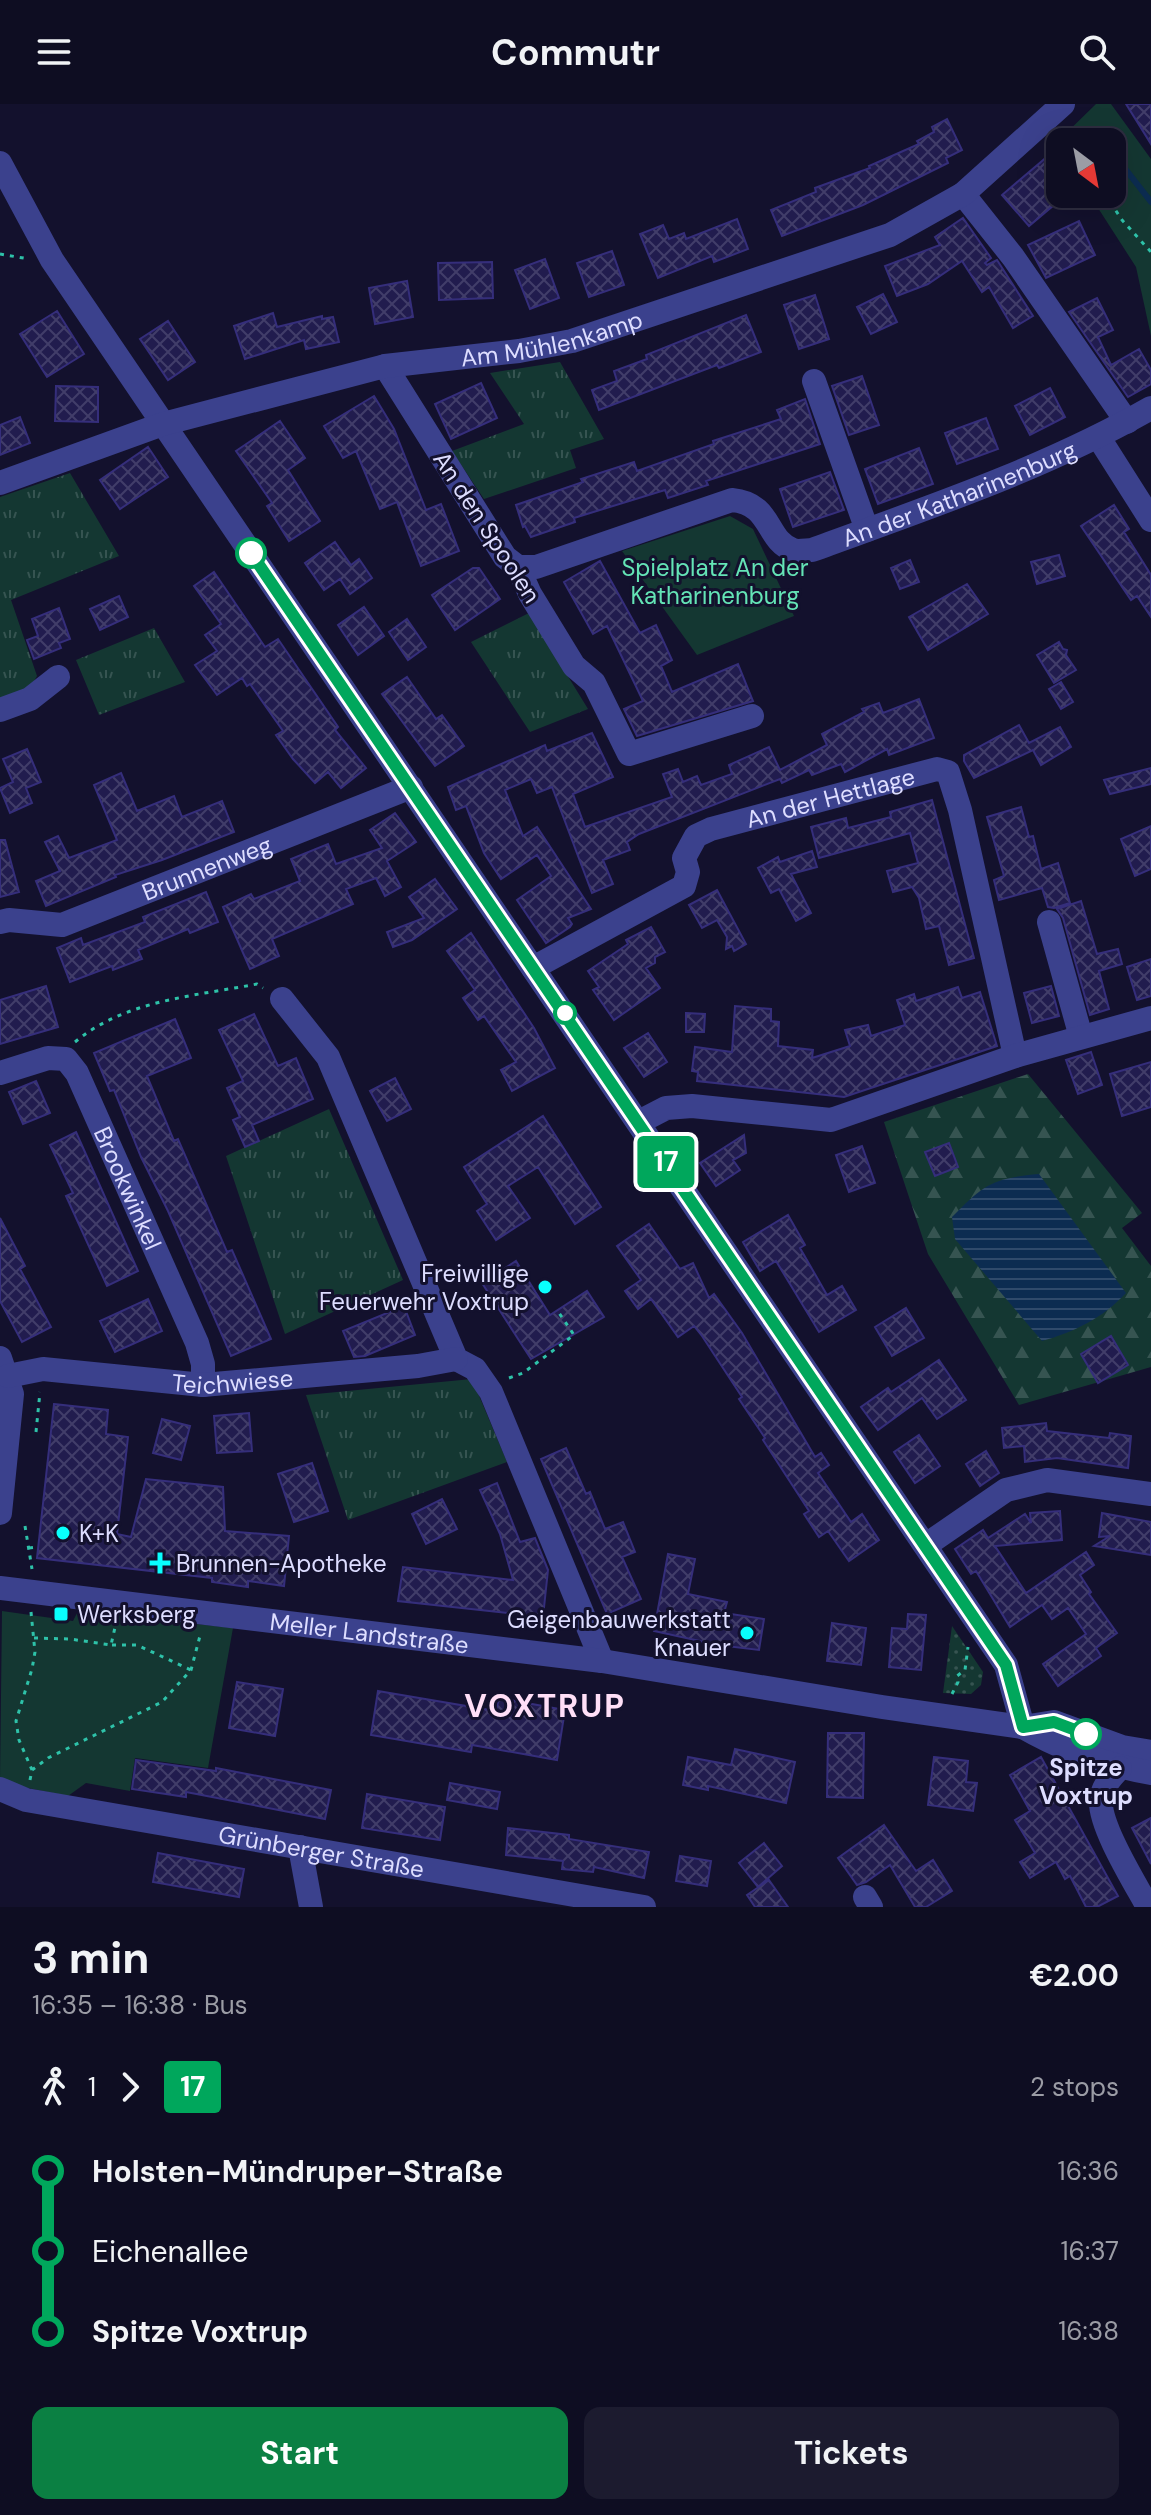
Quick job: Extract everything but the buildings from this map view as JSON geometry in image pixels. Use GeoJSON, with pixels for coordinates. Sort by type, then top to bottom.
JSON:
{"type":"FeatureCollection","features":[{"type":"Feature","properties":{"kind":"street","name":"Am Mühlenkamp"},"geometry":{"type":"LineString","coordinates":[[0,483],[163,424],[385,366],[519,351],[572,341],[890,235],[963,194],[1063,104]]}},
{"type":"Feature","properties":{"kind":"street"},"geometry":{"type":"LineString","coordinates":[[0,163],[52,260],[972,1614],[1010,1674],[1023,1727]]}},
{"type":"Feature","properties":{"kind":"street"},"geometry":{"type":"LineString","coordinates":[[963,194],[1013,257],[1127,422]]}},
{"type":"Feature","properties":{"kind":"street","name":"An den Spoolen"},"geometry":{"type":"LineString","coordinates":[[385,366],[505,557],[518,567],[530,594],[574,666],[594,683],[629,754],[752,716]]}},
{"type":"Feature","properties":{"kind":"street"},"geometry":{"type":"LineString","coordinates":[[814,381],[867,530]]}},
{"type":"Feature","properties":{"kind":"street","name":"An der Katharinenburg"},"geometry":{"type":"LineString","coordinates":[[518,567],[536,567],[732,500],[748,501],[780,541],[794,551],[812,550],[971,492],[1099,438],[1151,408]]}},
{"type":"Feature","properties":{"kind":"street","name":"An der Katharinenburg"},"geometry":{"type":"LineString","coordinates":[[1099,438],[1151,520]]}},
{"type":"Feature","properties":{"kind":"street"},"geometry":{"type":"LineString","coordinates":[[0,710],[30,699],[58,677]]}},
{"type":"Feature","properties":{"kind":"street","name":"An der Hettlage"},"geometry":{"type":"LineString","coordinates":[[533,968],[684,886],[688,872],[684,858],[696,836],[726,825],[937,769],[948,772],[960,810],[1015,1056]]}},
{"type":"Feature","properties":{"kind":"street","name":"Brunnenweg"},"geometry":{"type":"LineString","coordinates":[[0,922],[9,920],[62,925],[411,787]]}},
{"type":"Feature","properties":{"kind":"street"},"geometry":{"type":"LineString","coordinates":[[1049,922],[1081,1037]]}},
{"type":"Feature","properties":{"kind":"street"},"geometry":{"type":"LineString","coordinates":[[282,999],[328,1057],[456,1359],[475,1369],[487,1386],[602,1661]]}},
{"type":"Feature","properties":{"kind":"street"},"geometry":{"type":"LineString","coordinates":[[639,1122],[666,1108],[692,1106],[831,1120],[1015,1056],[1151,1018]]}},
{"type":"Feature","properties":{"kind":"street"},"geometry":{"type":"LineString","coordinates":[[0,1073],[48,1058],[66,1059]]}},
{"type":"Feature","properties":{"kind":"street","name":"Brookwinkel"},"geometry":{"type":"LineString","coordinates":[[66,1059],[77,1073],[197,1343],[203,1364],[203,1385]]}},
{"type":"Feature","properties":{"kind":"street","name":"Teichwiese"},"geometry":{"type":"LineString","coordinates":[[4,1367],[203,1385],[418,1366],[456,1359]]}},
{"type":"Feature","properties":{"kind":"street"},"geometry":{"type":"LineString","coordinates":[[0,1513],[12,1413],[12,1394],[4,1367]]}},
{"type":"Feature","properties":{"kind":"street"},"geometry":{"type":"LineString","coordinates":[[926,1545],[1006,1490],[1047,1480],[1151,1494]]}},
{"type":"Feature","properties":{"kind":"street","name":"Meller Landstraße"},"geometry":{"type":"LineString","coordinates":[[0,1588],[602,1661],[1023,1727],[1054,1722],[1122,1747],[1151,1752]]}},
{"type":"Feature","properties":{"kind":"street","name":"Meller Landstraße"},"geometry":{"type":"LineString","coordinates":[[1023,1727],[1049,1742],[1120,1768],[1151,1773]]}},
{"type":"Feature","properties":{"kind":"street"},"geometry":{"type":"LineString","coordinates":[[1120,1768],[1107,1781],[1101,1800],[1104,1821],[1148,1907]]}},
{"type":"Feature","properties":{"kind":"street","name":"Grünberger Straße"},"geometry":{"type":"LineString","coordinates":[[0,1789],[26,1800],[644,1907]]}},
{"type":"Feature","properties":{"kind":"street"},"geometry":{"type":"LineString","coordinates":[[300,1847],[311,1907]]}},
{"type":"Feature","properties":{"kind":"path"},"geometry":{"type":"LineString","coordinates":[[1114,208],[1151,252]]}},
{"type":"Feature","properties":{"kind":"path"},"geometry":{"type":"LineString","coordinates":[[66,1059],[76,1041],[96,1025],[128,1010],[257,984],[282,999]]}},
{"type":"Feature","properties":{"kind":"path"},"geometry":{"type":"LineString","coordinates":[[487,1386],[523,1373],[574,1335],[557,1310]]}},
{"type":"Feature","properties":{"kind":"path"},"geometry":{"type":"LineString","coordinates":[[36,1432],[43,1369]]}},
{"type":"Feature","properties":{"kind":"path"},"geometry":{"type":"LineString","coordinates":[[25,1526],[32,1561],[29,1591],[35,1652],[16,1721],[19,1740],[32,1770],[26,1800]]}},
{"type":"Feature","properties":{"kind":"path"},"geometry":{"type":"LineString","coordinates":[[29,1548],[38,1547]]}},
{"type":"Feature","properties":{"kind":"path"},"geometry":{"type":"LineString","coordinates":[[111,1645],[120,1602]]}},
{"type":"Feature","properties":{"kind":"path"},"geometry":{"type":"LineString","coordinates":[[32,1770],[48,1758],[162,1702],[191,1670],[205,1612]]}},
{"type":"Feature","properties":{"kind":"path"},"geometry":{"type":"LineString","coordinates":[[942,1715],[958,1682],[957,1676],[965,1670],[972,1614]]}},
{"type":"Feature","properties":{"kind":"path"},"geometry":{"type":"LineString","coordinates":[[34,1638],[137,1645],[191,1670]]}},
{"type":"Feature","properties":{"kind":"green space"},"geometry":{"type":"Polygon","coordinates":[[[1096,104],[1111,104],[1151,159],[1151,336],[1136,267],[1098,208],[1126,208],[1126,128],[1071,128],[1096,104]]]}},
{"type":"Feature","properties":{"kind":"green space"},"geometry":{"type":"Polygon","coordinates":[[[560,362],[604,439],[570,450],[576,468],[484,499],[452,451],[524,424],[490,373],[560,362]]]}},
{"type":"Feature","properties":{"kind":"green space"},"geometry":{"type":"Polygon","coordinates":[[[70,473],[119,556],[11,600],[37,676],[28,691],[0,703],[0,497],[70,473]]]}},
{"type":"Feature","properties":{"kind":"green space","name":"Spielplatz An der Katharinenburg"},"geometry":{"type":"Polygon","coordinates":[[[730,516],[753,529],[794,616],[697,655],[622,551],[730,516]]]}},
{"type":"Feature","properties":{"kind":"green space"},"geometry":{"type":"Polygon","coordinates":[[[529,613],[588,709],[530,732],[471,642],[529,613]]]}},
{"type":"Feature","properties":{"kind":"green space"},"geometry":{"type":"Polygon","coordinates":[[[154,628],[185,682],[99,715],[76,660],[154,628]]]}},
{"type":"Feature","properties":{"kind":"green space"},"geometry":{"type":"Polygon","coordinates":[[[1028,1074],[1142,1213],[1122,1228],[1151,1266],[1151,1367],[1019,1405],[928,1254],[884,1122],[1028,1074]]]}},
{"type":"Feature","properties":{"kind":"green space"},"geometry":{"type":"Polygon","coordinates":[[[329,1109],[403,1280],[285,1334],[226,1156],[329,1109]]]}},
{"type":"Feature","properties":{"kind":"green space"},"geometry":{"type":"Polygon","coordinates":[[[472,1379],[507,1462],[348,1520],[306,1395],[472,1379]]]}},
{"type":"Feature","properties":{"kind":"green space"},"geometry":{"type":"Polygon","coordinates":[[[2,1611],[73,1621],[78,1611],[233,1628],[208,1768],[135,1758],[130,1791],[86,1783],[68,1796],[18,1786],[0,1778],[2,1611]]]}},
{"type":"Feature","properties":{"kind":"green space"},"geometry":{"type":"Polygon","coordinates":[[[952,1626],[983,1672],[981,1685],[971,1694],[943,1693],[952,1626]]]}},
{"type":"Feature","properties":{"kind":"water"},"geometry":{"type":"Polygon","coordinates":[[[1039,1174],[1126,1293],[1108,1310],[1087,1323],[1042,1341],[955,1239],[952,1217],[990,1185],[1010,1178],[1039,1174]]]}},
{"type":"Feature","properties":{"kind":"waterway"},"geometry":{"type":"LineString","coordinates":[[1126,170],[1151,202]]}},
{"type":"Feature","properties":{"kind":"bus line","name":"17"},"geometry":{"type":"LineString","coordinates":[[251,553],[1006,1665],[1023,1727],[1054,1722],[1086,1734]]}},
{"type":"Feature","properties":{"kind":"place","name":"Freiwillige Feuerwehr Voxtrup"},"geometry":{"type":"Point","coordinates":[545,1287]}},
{"type":"Feature","properties":{"kind":"place","name":"K+K"},"geometry":{"type":"Point","coordinates":[63,1533]}},
{"type":"Feature","properties":{"kind":"place","name":"Brunnen-Apotheke"},"geometry":{"type":"Point","coordinates":[160,1563]}},
{"type":"Feature","properties":{"kind":"place","name":"Werksberg"},"geometry":{"type":"Point","coordinates":[61,1614]}},
{"type":"Feature","properties":{"kind":"place","name":"Geigenbauwerkstatt Knauer"},"geometry":{"type":"Point","coordinates":[747,1633]}},
{"type":"Feature","properties":{"kind":"place","name":"Spitze Voxtrup"},"geometry":{"type":"Point","coordinates":[1086,1734]}},
{"type":"Feature","properties":{"kind":"district","name":"VOXTRUP"},"geometry":{"type":"Point","coordinates":[545,1706]}}]}
